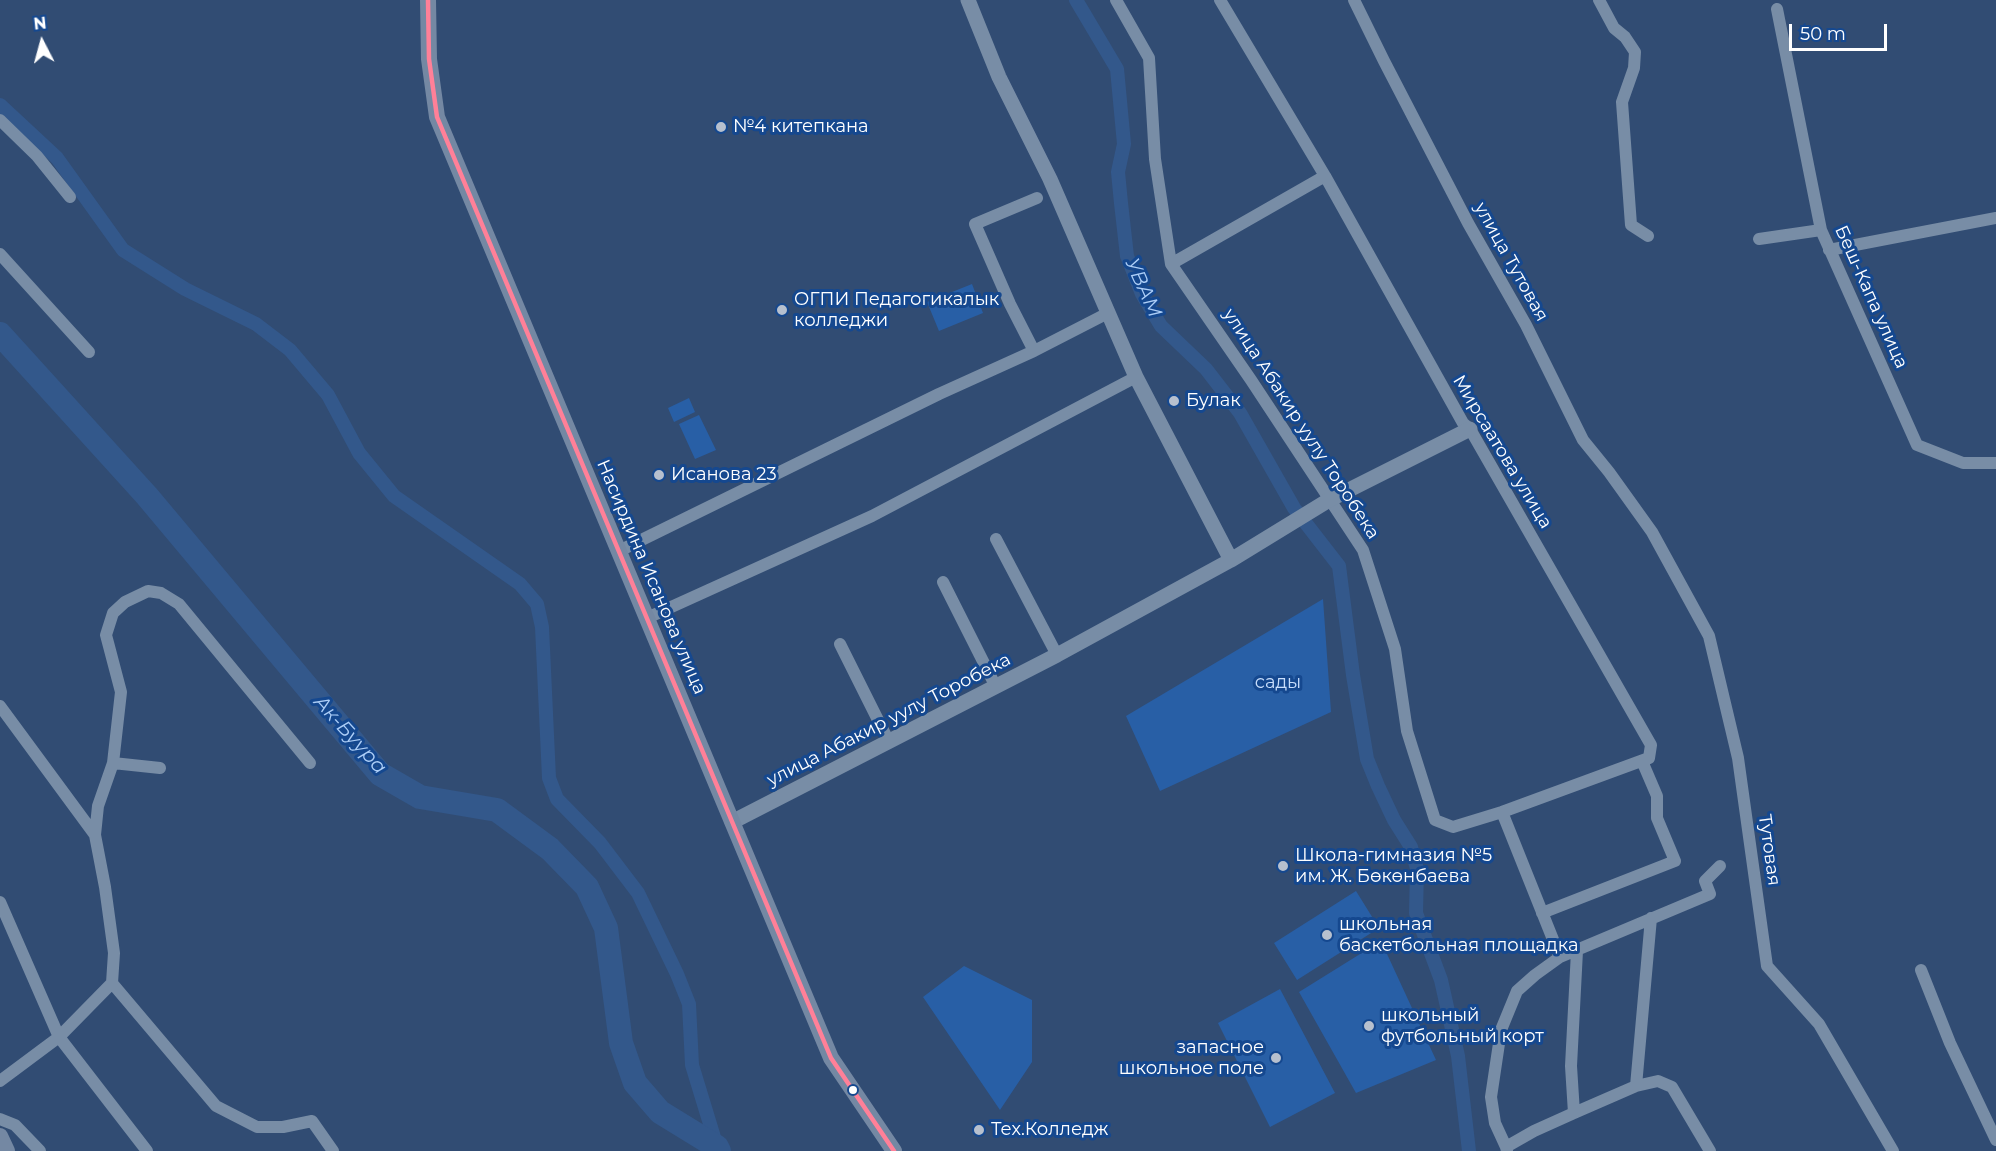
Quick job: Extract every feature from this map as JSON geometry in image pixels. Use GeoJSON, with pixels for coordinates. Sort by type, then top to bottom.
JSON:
{"type":"FeatureCollection","features":[{"type":"Feature","properties":{"kind":"main road","name":"Насирдина Исанова улица"},"geometry":{"type":"LineString","coordinates":[[428,0],[429,59],[436,117],[831,1058],[894,1151]]}},
{"type":"Feature","properties":{"kind":"main road"},"geometry":{"type":"LineString","coordinates":[[0,1136],[7,1151]]}},
{"type":"Feature","properties":{"kind":"street"},"geometry":{"type":"LineString","coordinates":[[968,0],[999,77],[1050,179],[1136,377],[1231,560]]}},
{"type":"Feature","properties":{"kind":"street","name":"улица Абакир уулу Торобека"},"geometry":{"type":"LineString","coordinates":[[1116,0],[1149,58],[1155,159],[1171,264],[1251,380],[1325,504],[1363,550],[1395,650],[1407,731],[1435,820],[1453,827],[1502,812],[1642,761]]}},
{"type":"Feature","properties":{"kind":"street","name":"Мирсаатова улица"},"geometry":{"type":"LineString","coordinates":[[1220,0],[1651,745],[1648,758],[1642,761]]}},
{"type":"Feature","properties":{"kind":"street","name":"улица Тутовая"},"geometry":{"type":"LineString","coordinates":[[1354,0],[1468,223],[1526,325],[1583,440],[1610,472],[1652,532]]}},
{"type":"Feature","properties":{"kind":"street"},"geometry":{"type":"LineString","coordinates":[[1599,0],[1614,28],[1635,52],[1634,68],[1622,102],[1631,225],[1648,236]]}},
{"type":"Feature","properties":{"kind":"street","name":"Беш-Капа улица"},"geometry":{"type":"LineString","coordinates":[[1777,9],[1821,230],[1917,445],[1964,463],[1996,463]]}},
{"type":"Feature","properties":{"kind":"street"},"geometry":{"type":"LineString","coordinates":[[0,120],[37,156],[70,196]]}},
{"type":"Feature","properties":{"kind":"street"},"geometry":{"type":"LineString","coordinates":[[1171,264],[1324,177]]}},
{"type":"Feature","properties":{"kind":"street"},"geometry":{"type":"LineString","coordinates":[[1034,351],[1010,304],[975,224],[1037,198]]}},
{"type":"Feature","properties":{"kind":"street"},"geometry":{"type":"LineString","coordinates":[[1829,250],[1996,218]]}},
{"type":"Feature","properties":{"kind":"street"},"geometry":{"type":"LineString","coordinates":[[1759,239],[1821,230]]}},
{"type":"Feature","properties":{"kind":"street"},"geometry":{"type":"LineString","coordinates":[[0,254],[89,352]]}},
{"type":"Feature","properties":{"kind":"street"},"geometry":{"type":"LineString","coordinates":[[619,551],[939,393],[1034,351],[1108,313]]}},
{"type":"Feature","properties":{"kind":"street"},"geometry":{"type":"LineString","coordinates":[[647,618],[872,516],[1136,377]]}},
{"type":"Feature","properties":{"kind":"street","name":"улица Абакир уулу Торобека"},"geometry":{"type":"LineString","coordinates":[[732,822],[1057,656],[1231,560],[1325,504],[1470,429]]}},
{"type":"Feature","properties":{"kind":"street","name":"Тутовая"},"geometry":{"type":"LineString","coordinates":[[1652,532],[1709,636],[1738,758],[1767,966],[1819,1024],[1893,1151]]}},
{"type":"Feature","properties":{"kind":"street"},"geometry":{"type":"LineString","coordinates":[[996,539],[1057,656]]}},
{"type":"Feature","properties":{"kind":"street"},"geometry":{"type":"LineString","coordinates":[[943,582],[996,687]]}},
{"type":"Feature","properties":{"kind":"street"},"geometry":{"type":"LineString","coordinates":[[0,1081],[59,1037],[112,983],[114,953],[95,835],[98,806],[113,763],[121,692],[106,635],[113,613],[125,602],[148,591],[161,593],[179,604],[310,763]]}},
{"type":"Feature","properties":{"kind":"street"},"geometry":{"type":"LineString","coordinates":[[840,644],[888,742]]}},
{"type":"Feature","properties":{"kind":"street"},"geometry":{"type":"LineString","coordinates":[[0,706],[95,835]]}},
{"type":"Feature","properties":{"kind":"street"},"geometry":{"type":"LineString","coordinates":[[1542,913],[1675,861],[1657,818],[1657,796],[1642,761]]}},
{"type":"Feature","properties":{"kind":"street"},"geometry":{"type":"LineString","coordinates":[[113,763],[160,768]]}},
{"type":"Feature","properties":{"kind":"street"},"geometry":{"type":"LineString","coordinates":[[1502,812],[1560,957]]}},
{"type":"Feature","properties":{"kind":"street"},"geometry":{"type":"LineString","coordinates":[[1710,1151],[1672,1087],[1658,1081],[1636,1086],[1534,1131],[1507,1149],[1495,1123],[1491,1097],[1501,1030],[1517,991],[1560,957],[1710,894],[1705,881],[1720,866]]}},
{"type":"Feature","properties":{"kind":"street"},"geometry":{"type":"LineString","coordinates":[[0,902],[59,1037],[147,1151]]}},
{"type":"Feature","properties":{"kind":"street"},"geometry":{"type":"LineString","coordinates":[[1636,1086],[1651,918]]}},
{"type":"Feature","properties":{"kind":"street"},"geometry":{"type":"LineString","coordinates":[[1574,1113],[1571,1066],[1577,951]]}},
{"type":"Feature","properties":{"kind":"street"},"geometry":{"type":"LineString","coordinates":[[1921,970],[1950,1043],[1996,1140]]}},
{"type":"Feature","properties":{"kind":"street"},"geometry":{"type":"LineString","coordinates":[[112,983],[216,1106],[257,1127],[283,1127],[312,1121],[333,1151]]}},
{"type":"Feature","properties":{"kind":"street"},"geometry":{"type":"LineString","coordinates":[[0,1119],[15,1125],[40,1151]]}},
{"type":"Feature","properties":{"kind":"green space"},"geometry":{"type":"Polygon","coordinates":[[[972,284],[983,313],[939,331],[927,302],[972,284]]]}},
{"type":"Feature","properties":{"kind":"green space"},"geometry":{"type":"Polygon","coordinates":[[[689,398],[695,412],[674,422],[668,408],[689,398]]]}},
{"type":"Feature","properties":{"kind":"green space"},"geometry":{"type":"Polygon","coordinates":[[[699,415],[716,450],[695,459],[679,424],[699,415]]]}},
{"type":"Feature","properties":{"kind":"green space","name":"сады"},"geometry":{"type":"Polygon","coordinates":[[[1323,599],[1331,712],[1160,791],[1126,716],[1323,599]]]}},
{"type":"Feature","properties":{"kind":"green space","name":"школьная баскетбольная площадка"},"geometry":{"type":"Polygon","coordinates":[[[1356,891],[1379,928],[1297,980],[1274,943],[1356,891]]]}},
{"type":"Feature","properties":{"kind":"green space","name":"школьный футбольный корт"},"geometry":{"type":"Polygon","coordinates":[[[1381,941],[1436,1060],[1356,1093],[1299,992],[1381,941]]]}},
{"type":"Feature","properties":{"kind":"green space"},"geometry":{"type":"Polygon","coordinates":[[[964,966],[1032,1000],[1032,1062],[1000,1110],[923,997],[964,966]]]}},
{"type":"Feature","properties":{"kind":"green space","name":"запасное школьное поле"},"geometry":{"type":"Polygon","coordinates":[[[1280,989],[1335,1093],[1270,1127],[1218,1023],[1280,989]]]}},
{"type":"Feature","properties":{"kind":"waterway","name":"УВАМ"},"geometry":{"type":"LineString","coordinates":[[1076,0],[1117,69],[1124,144],[1118,172],[1121,203],[1127,256],[1142,294],[1161,326],[1206,369],[1240,413],[1294,508],[1339,566],[1367,759],[1394,820],[1411,847],[1417,869],[1416,913],[1441,980],[1458,1056],[1469,1151]]}},
{"type":"Feature","properties":{"kind":"waterway"},"geometry":{"type":"LineString","coordinates":[[0,105],[57,158],[123,250],[185,289],[256,324],[290,350],[328,395],[359,453],[394,496],[520,584],[537,604],[542,627],[549,778],[557,799],[600,843],[638,893],[677,974],[689,1004],[692,1065],[717,1147]]}},
{"type":"Feature","properties":{"kind":"waterway","name":"Ак-Буура"},"geometry":{"type":"LineString","coordinates":[[0,334],[147,496],[380,774],[420,797],[497,810],[550,849],[587,887],[606,928],[621,1043],[635,1083],[660,1112],[717,1147],[719,1151]]}},
{"type":"Feature","properties":{"kind":"transit line"},"geometry":{"type":"LineString","coordinates":[[428,0],[429,59],[437,117],[831,1058],[894,1151]]}},
{"type":"Feature","properties":{"kind":"place","name":"№4 китепкана"},"geometry":{"type":"Point","coordinates":[721,127]}},
{"type":"Feature","properties":{"kind":"place","name":"ОГПИ Педагогикалык колледжи"},"geometry":{"type":"Point","coordinates":[782,310]}},
{"type":"Feature","properties":{"kind":"place","name":"Булак"},"geometry":{"type":"Point","coordinates":[1174,401]}},
{"type":"Feature","properties":{"kind":"place","name":"Исанова 23"},"geometry":{"type":"Point","coordinates":[659,475]}},
{"type":"Feature","properties":{"kind":"place","name":"Школа-гимназия №5 им. Ж. Бөкөнбаева"},"geometry":{"type":"Point","coordinates":[1283,866]}},
{"type":"Feature","properties":{"kind":"place","name":"школьная баскетбольная площадка"},"geometry":{"type":"Point","coordinates":[1327,935]}},
{"type":"Feature","properties":{"kind":"place","name":"школьный футбольный корт"},"geometry":{"type":"Point","coordinates":[1369,1026]}},
{"type":"Feature","properties":{"kind":"place","name":"запасное школьное поле"},"geometry":{"type":"Point","coordinates":[1276,1058]}},
{"type":"Feature","properties":{"kind":"place","name":"Тех.Колледж"},"geometry":{"type":"Point","coordinates":[979,1130]}}]}
